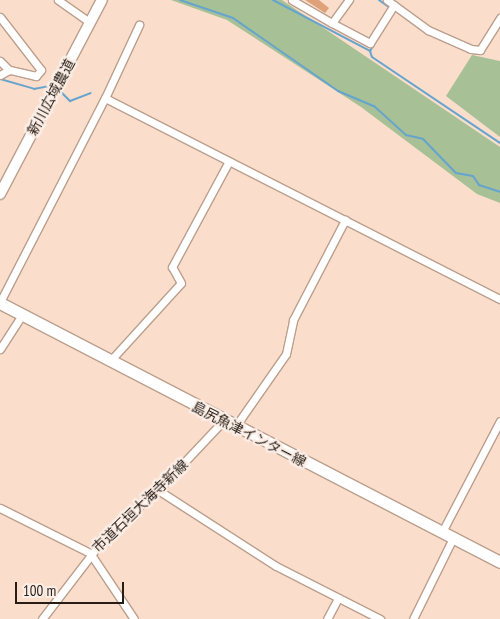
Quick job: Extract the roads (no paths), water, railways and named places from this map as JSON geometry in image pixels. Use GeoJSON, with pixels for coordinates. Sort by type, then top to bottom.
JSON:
{"type":"FeatureCollection","features":[{"type":"Feature","properties":{"kind":"main road","name":"島尻魚津インター線"},"geometry":{"type":"LineString","coordinates":[[0,303],[223,421],[500,562]]}},
{"type":"Feature","properties":{"kind":"street"},"geometry":{"type":"LineString","coordinates":[[58,0],[90,22]]}},
{"type":"Feature","properties":{"kind":"street","name":"新川広域農道"},"geometry":{"type":"LineString","coordinates":[[0,194],[102,0]]}},
{"type":"Feature","properties":{"kind":"street"},"geometry":{"type":"LineString","coordinates":[[292,0],[370,43],[390,5],[428,30],[471,49],[480,50],[500,18]]}},
{"type":"Feature","properties":{"kind":"street"},"geometry":{"type":"LineString","coordinates":[[332,23],[349,0]]}},
{"type":"Feature","properties":{"kind":"street"},"geometry":{"type":"LineString","coordinates":[[0,17],[41,70],[40,74],[31,76],[9,70],[0,61]]}},
{"type":"Feature","properties":{"kind":"street"},"geometry":{"type":"LineString","coordinates":[[0,303],[105,98],[139,25]]}},
{"type":"Feature","properties":{"kind":"street"},"geometry":{"type":"LineString","coordinates":[[0,75],[9,70]]}},
{"type":"Feature","properties":{"kind":"street"},"geometry":{"type":"LineString","coordinates":[[105,98],[500,299]]}},
{"type":"Feature","properties":{"kind":"street"},"geometry":{"type":"LineString","coordinates":[[110,361],[181,283],[172,267],[229,161]]}},
{"type":"Feature","properties":{"kind":"street"},"geometry":{"type":"LineString","coordinates":[[236,427],[286,354],[293,320],[345,220]]}},
{"type":"Feature","properties":{"kind":"street"},"geometry":{"type":"LineString","coordinates":[[0,349],[22,315]]}},
{"type":"Feature","properties":{"kind":"street","name":"市道石垣大海寺新線"},"geometry":{"type":"LineString","coordinates":[[42,619],[90,553],[158,490],[223,421]]}},
{"type":"Feature","properties":{"kind":"street"},"geometry":{"type":"LineString","coordinates":[[442,532],[499,423]]}},
{"type":"Feature","properties":{"kind":"street"},"geometry":{"type":"LineString","coordinates":[[158,490],[276,566],[380,619]]}},
{"type":"Feature","properties":{"kind":"street"},"geometry":{"type":"LineString","coordinates":[[0,508],[90,553],[134,619]]}},
{"type":"Feature","properties":{"kind":"street"},"geometry":{"type":"LineString","coordinates":[[413,619],[454,538]]}},
{"type":"Feature","properties":{"kind":"street"},"geometry":{"type":"LineString","coordinates":[[327,619],[338,598]]}},
{"type":"Feature","properties":{"kind":"waterway"},"geometry":{"type":"LineString","coordinates":[[180,0],[233,18],[338,91],[374,106],[406,135],[423,139],[456,173],[473,176],[479,185],[500,192]]}},
{"type":"Feature","properties":{"kind":"waterway"},"geometry":{"type":"LineString","coordinates":[[273,0],[370,51],[372,57],[500,143]]}},
{"type":"Feature","properties":{"kind":"waterway"},"geometry":{"type":"LineString","coordinates":[[379,0],[390,8]]}},
{"type":"Feature","properties":{"kind":"waterway"},"geometry":{"type":"LineString","coordinates":[[370,51],[394,11]]}},
{"type":"Feature","properties":{"kind":"waterway"},"geometry":{"type":"LineString","coordinates":[[0,79],[34,89],[49,86]]}},
{"type":"Feature","properties":{"kind":"waterway"},"geometry":{"type":"LineString","coordinates":[[61,92],[70,101],[91,93]]}}]}
